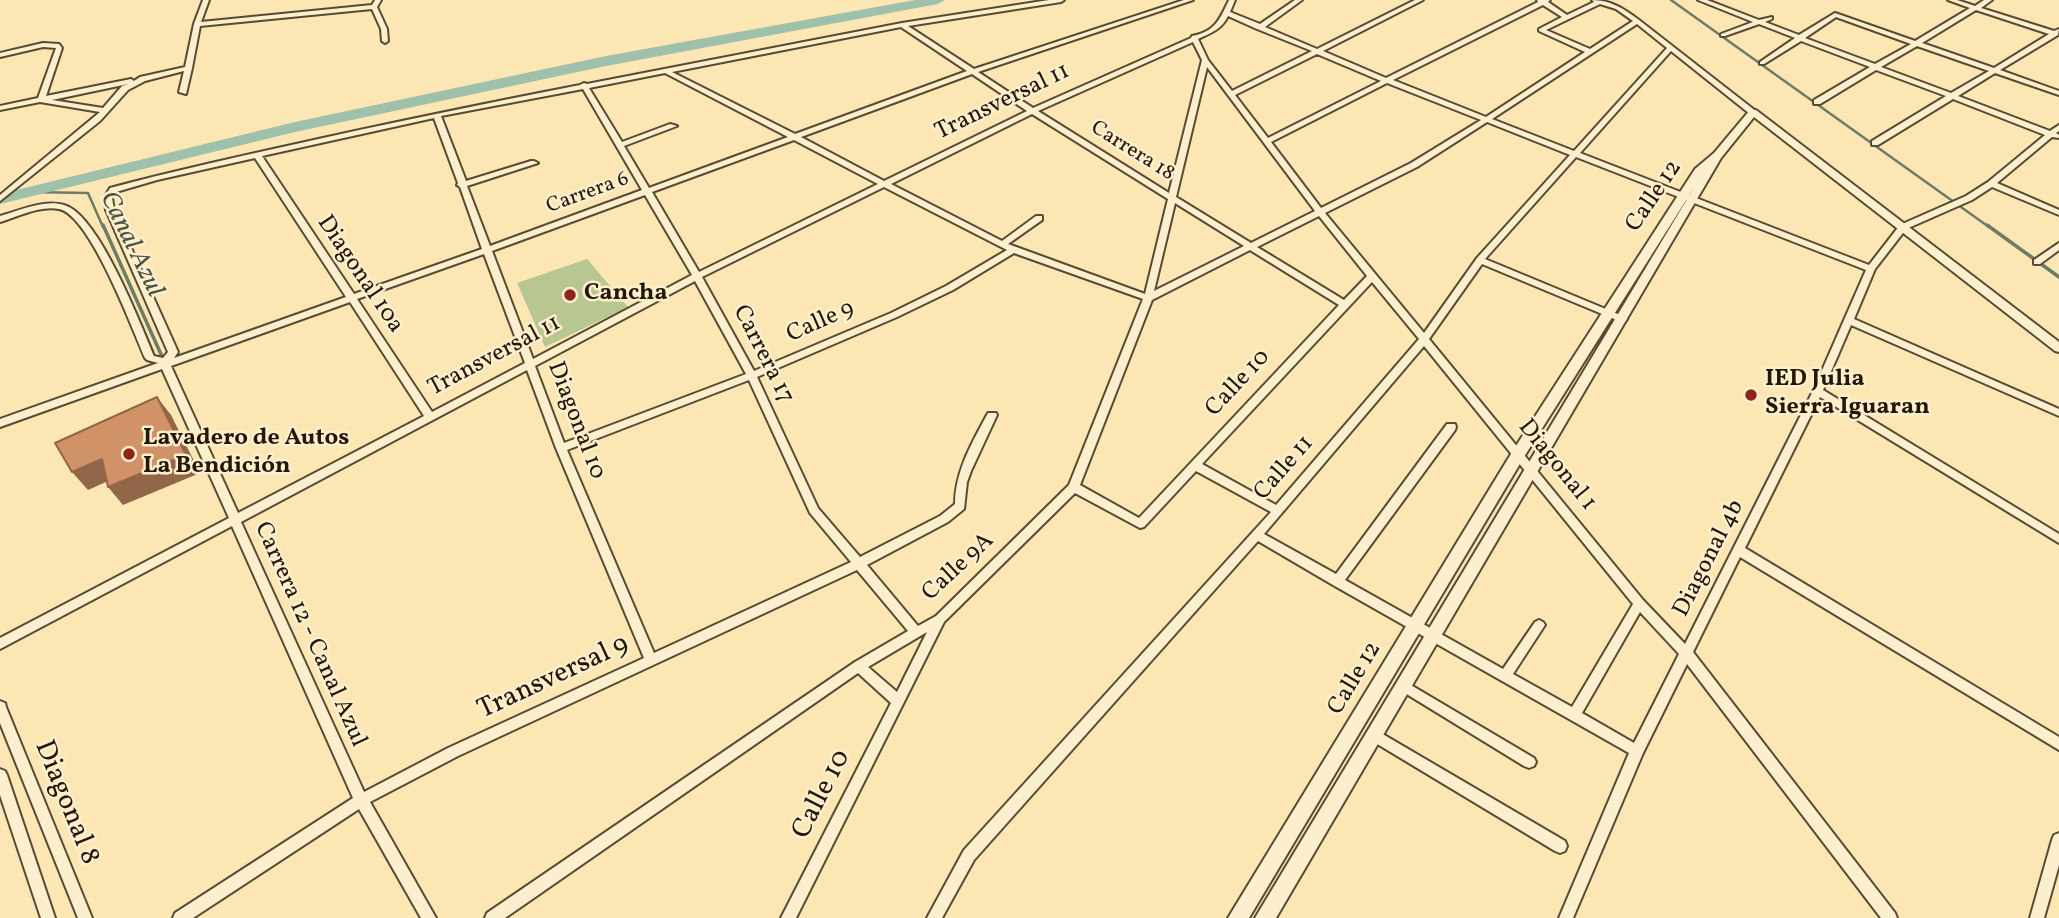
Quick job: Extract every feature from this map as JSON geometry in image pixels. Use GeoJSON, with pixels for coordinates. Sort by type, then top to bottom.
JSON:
{"type":"FeatureCollection","features":[{"type":"Feature","properties":{"kind":"street"},"geometry":{"type":"LineString","coordinates":[[183,92],[197,24],[206,0]]}},
{"type":"Feature","properties":{"kind":"street"},"geometry":{"type":"LineString","coordinates":[[0,219],[61,206],[68,209],[94,236],[150,358],[164,362],[173,352],[110,210],[108,198],[113,190],[257,155],[584,85],[902,25],[1061,0]]}},
{"type":"Feature","properties":{"kind":"street","name":"Carrera 6"},"geometry":{"type":"LineString","coordinates":[[0,423],[164,362],[487,250],[972,72],[1190,0]]}},
{"type":"Feature","properties":{"kind":"street"},"geometry":{"type":"LineString","coordinates":[[1232,0],[1227,13],[1259,28],[1574,155],[1871,269]]}},
{"type":"Feature","properties":{"kind":"street"},"geometry":{"type":"LineString","coordinates":[[1259,28],[1299,0]]}},
{"type":"Feature","properties":{"kind":"street"},"geometry":{"type":"LineString","coordinates":[[1231,94],[1420,0]]}},
{"type":"Feature","properties":{"kind":"street"},"geometry":{"type":"LineString","coordinates":[[1701,0],[2055,135]]}},
{"type":"Feature","properties":{"kind":"street"},"geometry":{"type":"LineString","coordinates":[[1951,0],[2058,33]]}},
{"type":"Feature","properties":{"kind":"street"},"geometry":{"type":"LineString","coordinates":[[1817,103],[1989,0]]}},
{"type":"Feature","properties":{"kind":"street"},"geometry":{"type":"LineString","coordinates":[[1267,141],[1543,1],[1568,18]]}},
{"type":"Feature","properties":{"kind":"street"},"geometry":{"type":"LineString","coordinates":[[1589,51],[1541,30],[1598,1],[1618,8],[2059,348]]}},
{"type":"Feature","properties":{"kind":"street"},"geometry":{"type":"LineString","coordinates":[[197,24],[376,3],[385,41]]}},
{"type":"Feature","properties":{"kind":"street","name":"Transversal 11"},"geometry":{"type":"LineString","coordinates":[[0,644],[529,362],[1032,111],[1195,37],[1221,23],[1227,13]]}},
{"type":"Feature","properties":{"kind":"street"},"geometry":{"type":"LineString","coordinates":[[1762,63],[1835,15],[2059,93]]}},
{"type":"Feature","properties":{"kind":"street"},"geometry":{"type":"LineString","coordinates":[[1723,35],[1770,18]]}},
{"type":"Feature","properties":{"kind":"street"},"geometry":{"type":"LineString","coordinates":[[666,71],[1013,250],[1148,298],[1414,164],[1637,21]]}},
{"type":"Feature","properties":{"kind":"street","name":"Carrera 18"},"geometry":{"type":"LineString","coordinates":[[902,25],[1032,111],[1345,305]]}},
{"type":"Feature","properties":{"kind":"street"},"geometry":{"type":"LineString","coordinates":[[1875,144],[2058,33]]}},
{"type":"Feature","properties":{"kind":"street","name":"Diagonal 1"},"geometry":{"type":"LineString","coordinates":[[1195,37],[1205,60],[1319,211],[1639,603],[1686,653],[1890,918]]}},
{"type":"Feature","properties":{"kind":"street"},"geometry":{"type":"LineString","coordinates":[[0,55],[43,45],[57,45],[59,48],[41,100]]}},
{"type":"Feature","properties":{"kind":"street","name":"Calle 11"},"geometry":{"type":"LineString","coordinates":[[934,918],[969,855],[1257,535],[1424,339],[1480,260],[1671,47]]}},
{"type":"Feature","properties":{"kind":"street","name":"Calle 9A"},"geometry":{"type":"LineString","coordinates":[[492,918],[859,666],[940,620],[1074,488],[1148,298],[1205,60]]}},
{"type":"Feature","properties":{"kind":"street"},"geometry":{"type":"LineString","coordinates":[[0,108],[189,68]]}},
{"type":"Feature","properties":{"kind":"street"},"geometry":{"type":"LineString","coordinates":[[0,199],[97,119],[125,88],[148,78]]}},
{"type":"Feature","properties":{"kind":"street","name":"Carrera 17"},"geometry":{"type":"LineString","coordinates":[[584,85],[697,276],[752,376],[814,510],[916,632]]}},
{"type":"Feature","properties":{"kind":"street"},"geometry":{"type":"LineString","coordinates":[[41,100],[103,110]]}},
{"type":"Feature","properties":{"kind":"street","name":"Calle 12"},"geometry":{"type":"LineString","coordinates":[[1238,918],[1606,313],[1686,198],[1710,172],[1718,155],[1753,112]]}},
{"type":"Feature","properties":{"kind":"street","name":"Diagonal 10"},"geometry":{"type":"LineString","coordinates":[[437,115],[561,448],[651,661]]}},
{"type":"Feature","properties":{"kind":"street"},"geometry":{"type":"LineString","coordinates":[[621,145],[673,126]]}},
{"type":"Feature","properties":{"kind":"street"},"geometry":{"type":"LineString","coordinates":[[1903,227],[1969,198],[1991,184],[2055,135],[2059,127]]}},
{"type":"Feature","properties":{"kind":"street","name":"Diagonal 10a"},"geometry":{"type":"LineString","coordinates":[[257,155],[429,415]]}},
{"type":"Feature","properties":{"kind":"street"},"geometry":{"type":"LineString","coordinates":[[461,185],[534,163]]}},
{"type":"Feature","properties":{"kind":"street"},"geometry":{"type":"LineString","coordinates":[[1991,184],[2059,213]]}},
{"type":"Feature","properties":{"kind":"street","name":"Calle 12"},"geometry":{"type":"LineString","coordinates":[[1265,918],[1622,319],[1686,198]]}},
{"type":"Feature","properties":{"kind":"street"},"geometry":{"type":"LineString","coordinates":[[1003,244],[1039,218]]}},
{"type":"Feature","properties":{"kind":"street","name":"Diagonal 4b"},"geometry":{"type":"LineString","coordinates":[[1566,918],[1637,751],[1818,391],[1871,269],[1903,227]]}},
{"type":"Feature","properties":{"kind":"street"},"geometry":{"type":"LineString","coordinates":[[2037,262],[2059,246]]}},
{"type":"Feature","properties":{"kind":"street","name":"Calle 9"},"geometry":{"type":"LineString","coordinates":[[561,448],[752,376],[941,293],[1013,250]]}},
{"type":"Feature","properties":{"kind":"street"},"geometry":{"type":"LineString","coordinates":[[1480,260],[1622,319]]}},
{"type":"Feature","properties":{"kind":"street","name":"Calle 10"},"geometry":{"type":"LineString","coordinates":[[1074,488],[1140,524],[1372,276]]}},
{"type":"Feature","properties":{"kind":"street"},"geometry":{"type":"LineString","coordinates":[[1849,320],[2059,413]]}},
{"type":"Feature","properties":{"kind":"street","name":"Carrera 12 - Canal Azul"},"geometry":{"type":"LineString","coordinates":[[164,362],[361,800],[429,918]]}},
{"type":"Feature","properties":{"kind":"street"},"geometry":{"type":"LineString","coordinates":[[1818,391],[2059,540]]}},
{"type":"Feature","properties":{"kind":"street","name":"Transversal 9"},"geometry":{"type":"LineString","coordinates":[[180,918],[361,800],[453,752],[858,564],[944,519],[960,506],[958,491],[962,477],[992,415]]}},
{"type":"Feature","properties":{"kind":"street"},"geometry":{"type":"LineString","coordinates":[[1337,582],[1451,427]]}},
{"type":"Feature","properties":{"kind":"street"},"geometry":{"type":"LineString","coordinates":[[1195,466],[1278,510]]}},
{"type":"Feature","properties":{"kind":"street"},"geometry":{"type":"LineString","coordinates":[[1257,535],[1637,751]]}},
{"type":"Feature","properties":{"kind":"street"},"geometry":{"type":"LineString","coordinates":[[1738,550],[2059,744]]}},
{"type":"Feature","properties":{"kind":"street"},"geometry":{"type":"LineString","coordinates":[[1574,715],[1639,603]]}},
{"type":"Feature","properties":{"kind":"street","name":"Calle 10"},"geometry":{"type":"LineString","coordinates":[[788,918],[940,620]]}},
{"type":"Feature","properties":{"kind":"street"},"geometry":{"type":"LineString","coordinates":[[1505,676],[1539,625]]}},
{"type":"Feature","properties":{"kind":"street"},"geometry":{"type":"LineString","coordinates":[[859,666],[898,701]]}},
{"type":"Feature","properties":{"kind":"street"},"geometry":{"type":"LineString","coordinates":[[1404,685],[1529,762]]}},
{"type":"Feature","properties":{"kind":"street","name":"Diagonal 8"},"geometry":{"type":"LineString","coordinates":[[0,707],[85,918]]}},
{"type":"Feature","properties":{"kind":"street"},"geometry":{"type":"LineString","coordinates":[[1374,735],[1560,846]]}},
{"type":"Feature","properties":{"kind":"street"},"geometry":{"type":"LineString","coordinates":[[1330,766],[1349,778]]}},
{"type":"Feature","properties":{"kind":"street","name":"Diagonal 8"},"geometry":{"type":"LineString","coordinates":[[0,775],[48,918]]}},
{"type":"Feature","properties":{"kind":"street"},"geometry":{"type":"LineString","coordinates":[[2037,918],[2059,840]]}},
{"type":"Feature","properties":{"kind":"green space","name":"Cancha"},"geometry":{"type":"Polygon","coordinates":[[[587,259],[628,307],[545,347],[517,283],[587,259]]]}},
{"type":"Feature","properties":{"kind":"building"},"geometry":{"type":"Polygon","coordinates":[[[157,397],[186,455],[108,487],[102,459],[72,472],[55,443],[157,397]]]}},
{"type":"Feature","properties":{"kind":"waterway"},"geometry":{"type":"LineString","coordinates":[[0,199],[295,127],[606,61],[938,0]]}},
{"type":"Feature","properties":{"kind":"waterway"},"geometry":{"type":"LineString","coordinates":[[1671,0],[1989,227]]}},
{"type":"Feature","properties":{"kind":"waterway","name":"Canal Azul"},"geometry":{"type":"LineString","coordinates":[[30,192],[88,193],[103,227]]}},
{"type":"Feature","properties":{"kind":"waterway","name":"Canal Azul"},"geometry":{"type":"LineString","coordinates":[[103,225],[164,361]]}},
{"type":"Feature","properties":{"kind":"waterway"},"geometry":{"type":"LineString","coordinates":[[1987,225],[2059,277]]}},
{"type":"Feature","properties":{"kind":"place","name":"Cancha"},"geometry":{"type":"Point","coordinates":[570,295]}},
{"type":"Feature","properties":{"kind":"place","name":"IED Julia Sierra Iguaran"},"geometry":{"type":"Point","coordinates":[1751,395]}},
{"type":"Feature","properties":{"kind":"place","name":"Lavadero de Autos La Bendición"},"geometry":{"type":"Point","coordinates":[129,454]}}]}
